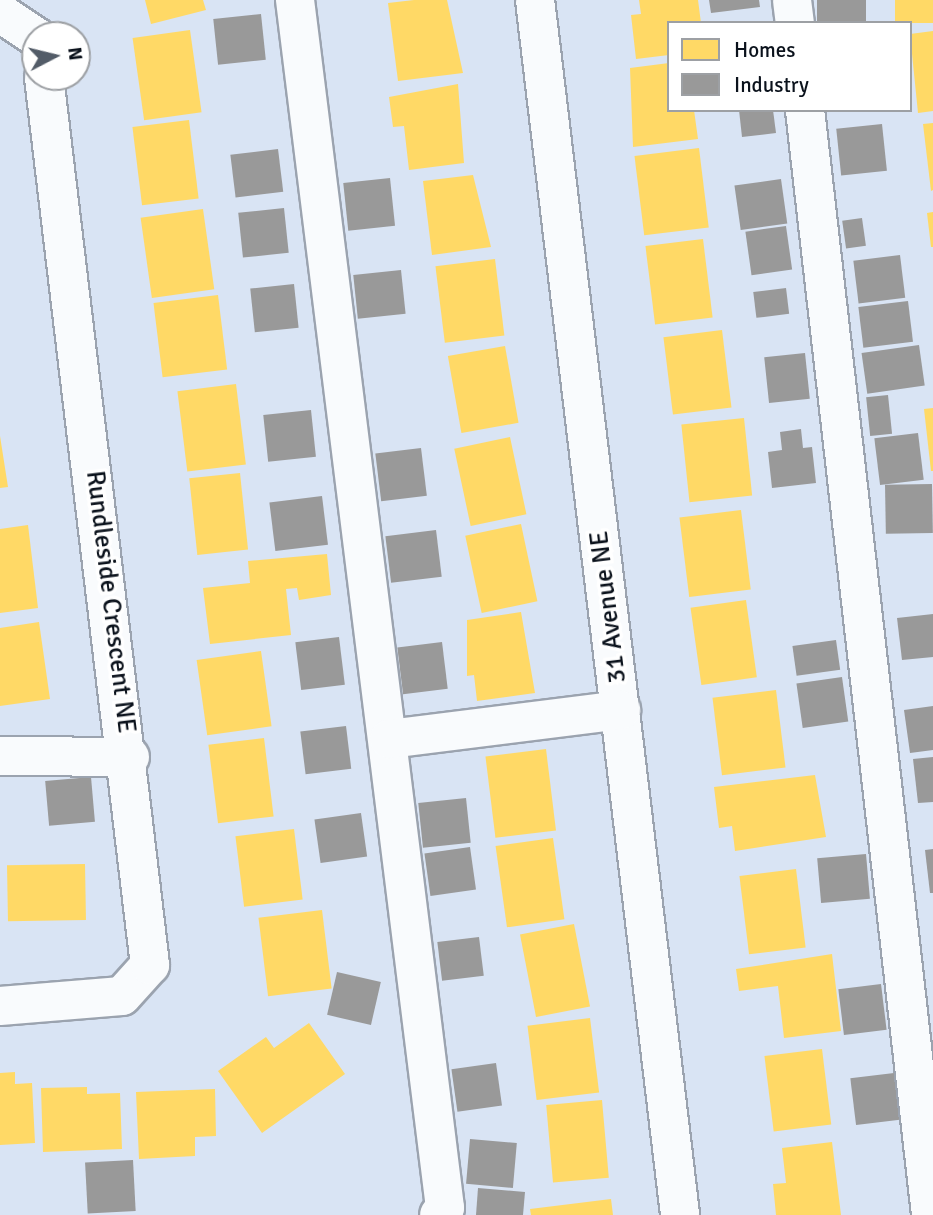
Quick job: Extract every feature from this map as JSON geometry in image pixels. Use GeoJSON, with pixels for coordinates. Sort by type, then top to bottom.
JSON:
{"type":"FeatureCollection","features":[{"type":"Feature","properties":{"kind":"street"},"geometry":{"type":"LineString","coordinates":[[295,0],[445,1208],[439,1215]]}},
{"type":"Feature","properties":{"kind":"street","name":"31 Avenue NE"},"geometry":{"type":"LineString","coordinates":[[535,0],[680,1215]]}},
{"type":"Feature","properties":{"kind":"street"},"geometry":{"type":"LineString","coordinates":[[792,0],[795,21]]}},
{"type":"Feature","properties":{"kind":"street"},"geometry":{"type":"LineString","coordinates":[[0,13],[21,27]]}},
{"type":"Feature","properties":{"kind":"street","name":"Rundleside Crescent NE"},"geometry":{"type":"LineString","coordinates":[[0,1006],[122,996],[150,965],[130,757],[46,91]]}},
{"type":"Feature","properties":{"kind":"street"},"geometry":{"type":"LineString","coordinates":[[805,112],[931,1215]]}},
{"type":"Feature","properties":{"kind":"street"},"geometry":{"type":"LineString","coordinates":[[389,740],[621,710]]}},
{"type":"Feature","properties":{"kind":"street"},"geometry":{"type":"LineString","coordinates":[[0,756],[130,757]]}},
{"type":"Feature","properties":{"kind":"building: Homes"},"geometry":{"type":"Polygon","coordinates":[[[145,0],[203,0],[206,10],[151,24],[145,0]]]}},
{"type":"Feature","properties":{"kind":"building: Homes"},"geometry":{"type":"Polygon","coordinates":[[[447,0],[463,73],[398,81],[388,3],[447,0]]]}},
{"type":"Feature","properties":{"kind":"building: Homes"},"geometry":{"type":"Polygon","coordinates":[[[639,0],[698,0],[701,21],[667,21],[667,55],[636,59],[631,15],[641,14],[639,0]]]}},
{"type":"Feature","properties":{"kind":"building: Homes"},"geometry":{"type":"Polygon","coordinates":[[[895,0],[933,0],[933,23],[895,21],[895,0]]]}},
{"type":"Feature","properties":{"kind":"building: Homes"},"geometry":{"type":"Polygon","coordinates":[[[190,30],[202,112],[144,120],[133,38],[190,30]]]}},
{"type":"Feature","properties":{"kind":"building: Homes"},"geometry":{"type":"Polygon","coordinates":[[[933,31],[933,111],[918,113],[912,34],[933,31]]]}},
{"type":"Feature","properties":{"kind":"building: Homes"},"geometry":{"type":"Polygon","coordinates":[[[667,63],[667,112],[694,112],[698,139],[633,147],[630,68],[667,63]]]}},
{"type":"Feature","properties":{"kind":"building: Homes"},"geometry":{"type":"Polygon","coordinates":[[[458,84],[464,163],[409,170],[404,126],[393,127],[389,97],[458,84]]]}},
{"type":"Feature","properties":{"kind":"building: Homes"},"geometry":{"type":"Polygon","coordinates":[[[189,120],[199,198],[142,205],[132,127],[189,120]]]}},
{"type":"Feature","properties":{"kind":"building: Homes"},"geometry":{"type":"Polygon","coordinates":[[[933,123],[933,190],[931,191],[923,124],[933,123]]]}},
{"type":"Feature","properties":{"kind":"building: Homes"},"geometry":{"type":"Polygon","coordinates":[[[699,148],[709,227],[644,235],[634,156],[699,148]]]}},
{"type":"Feature","properties":{"kind":"building: Homes"},"geometry":{"type":"Polygon","coordinates":[[[473,175],[491,247],[432,255],[423,181],[473,175]]]}},
{"type":"Feature","properties":{"kind":"building: Homes"},"geometry":{"type":"Polygon","coordinates":[[[203,209],[214,289],[152,298],[141,218],[203,209]]]}},
{"type":"Feature","properties":{"kind":"building: Homes"},"geometry":{"type":"Polygon","coordinates":[[[933,212],[933,247],[931,247],[927,213],[933,212]]]}},
{"type":"Feature","properties":{"kind":"building: Homes"},"geometry":{"type":"Polygon","coordinates":[[[703,239],[713,317],[655,324],[645,246],[703,239]]]}},
{"type":"Feature","properties":{"kind":"building: Homes"},"geometry":{"type":"Polygon","coordinates":[[[495,259],[504,335],[445,343],[435,266],[495,259]]]}},
{"type":"Feature","properties":{"kind":"building: Homes"},"geometry":{"type":"Polygon","coordinates":[[[218,295],[227,369],[163,377],[153,303],[218,295]]]}},
{"type":"Feature","properties":{"kind":"building: Homes"},"geometry":{"type":"Polygon","coordinates":[[[722,330],[732,407],[673,415],[663,337],[722,330]]]}},
{"type":"Feature","properties":{"kind":"building: Homes"},"geometry":{"type":"Polygon","coordinates":[[[505,346],[519,423],[461,433],[448,356],[505,346]]]}},
{"type":"Feature","properties":{"kind":"building: Homes"},"geometry":{"type":"Polygon","coordinates":[[[236,384],[246,464],[187,472],[177,391],[236,384]]]}},
{"type":"Feature","properties":{"kind":"building: Homes"},"geometry":{"type":"Polygon","coordinates":[[[933,408],[933,471],[931,471],[924,409],[933,408]]]}},
{"type":"Feature","properties":{"kind":"building: Homes"},"geometry":{"type":"Polygon","coordinates":[[[744,418],[752,496],[689,502],[681,425],[744,418]]]}},
{"type":"Feature","properties":{"kind":"building: Homes"},"geometry":{"type":"Polygon","coordinates":[[[0,436],[8,487],[0,488],[0,436]]]}},
{"type":"Feature","properties":{"kind":"building: Homes"},"geometry":{"type":"Polygon","coordinates":[[[510,437],[526,514],[471,526],[454,449],[510,437]]]}},
{"type":"Feature","properties":{"kind":"building: Homes"},"geometry":{"type":"Polygon","coordinates":[[[240,473],[248,550],[197,555],[189,478],[240,473]]]}},
{"type":"Feature","properties":{"kind":"building: Homes"},"geometry":{"type":"Polygon","coordinates":[[[741,510],[751,589],[689,597],[679,518],[741,510]]]}},
{"type":"Feature","properties":{"kind":"building: Homes"},"geometry":{"type":"Polygon","coordinates":[[[521,524],[537,601],[482,613],[465,536],[521,524]]]}},
{"type":"Feature","properties":{"kind":"building: Homes"},"geometry":{"type":"Polygon","coordinates":[[[28,525],[38,608],[0,613],[0,529],[28,525]]]}},
{"type":"Feature","properties":{"kind":"building: Homes"},"geometry":{"type":"Polygon","coordinates":[[[327,554],[331,595],[299,600],[297,588],[286,589],[291,635],[210,644],[203,588],[250,583],[248,561],[327,554]]]}},
{"type":"Feature","properties":{"kind":"building: Homes"},"geometry":{"type":"Polygon","coordinates":[[[746,600],[757,677],[701,685],[691,608],[746,600]]]}},
{"type":"Feature","properties":{"kind":"building: Homes"},"geometry":{"type":"Polygon","coordinates":[[[521,612],[535,693],[477,701],[474,675],[467,676],[467,620],[521,612]]]}},
{"type":"Feature","properties":{"kind":"building: Homes"},"geometry":{"type":"Polygon","coordinates":[[[39,622],[50,699],[0,706],[0,628],[39,622]]]}},
{"type":"Feature","properties":{"kind":"building: Homes"},"geometry":{"type":"Polygon","coordinates":[[[261,651],[272,726],[207,735],[197,660],[261,651]]]}},
{"type":"Feature","properties":{"kind":"building: Homes"},"geometry":{"type":"Polygon","coordinates":[[[776,690],[786,767],[722,775],[712,698],[776,690]]]}},
{"type":"Feature","properties":{"kind":"building: Homes"},"geometry":{"type":"Polygon","coordinates":[[[264,738],[274,816],[218,823],[208,745],[264,738]]]}},
{"type":"Feature","properties":{"kind":"building: Homes"},"geometry":{"type":"Polygon","coordinates":[[[546,749],[556,830],[495,838],[485,756],[546,749]]]}},
{"type":"Feature","properties":{"kind":"building: Homes"},"geometry":{"type":"Polygon","coordinates":[[[815,775],[826,837],[735,851],[732,826],[719,828],[714,787],[815,775]]]}},
{"type":"Feature","properties":{"kind":"building: Homes"},"geometry":{"type":"Polygon","coordinates":[[[294,829],[303,899],[244,907],[235,836],[294,829]]]}},
{"type":"Feature","properties":{"kind":"building: Homes"},"geometry":{"type":"Polygon","coordinates":[[[553,838],[564,919],[507,927],[496,846],[553,838]]]}},
{"type":"Feature","properties":{"kind":"building: Homes"},"geometry":{"type":"Polygon","coordinates":[[[85,864],[86,920],[8,921],[7,865],[85,864]]]}},
{"type":"Feature","properties":{"kind":"building: Homes"},"geometry":{"type":"Polygon","coordinates":[[[796,869],[806,947],[749,954],[739,876],[796,869]]]}},
{"type":"Feature","properties":{"kind":"building: Homes"},"geometry":{"type":"Polygon","coordinates":[[[322,910],[332,988],[268,996],[258,918],[322,910]]]}},
{"type":"Feature","properties":{"kind":"building: Homes"},"geometry":{"type":"Polygon","coordinates":[[[574,924],[590,1006],[536,1017],[520,934],[574,924]]]}},
{"type":"Feature","properties":{"kind":"building: Homes"},"geometry":{"type":"Polygon","coordinates":[[[832,954],[841,1031],[784,1038],[778,986],[739,991],[736,969],[832,954]]]}},
{"type":"Feature","properties":{"kind":"building: Homes"},"geometry":{"type":"Polygon","coordinates":[[[590,1018],[599,1092],[537,1100],[527,1026],[590,1018]]]}},
{"type":"Feature","properties":{"kind":"building: Homes"},"geometry":{"type":"Polygon","coordinates":[[[309,1023],[345,1074],[262,1133],[218,1071],[266,1037],[274,1048],[309,1023]]]}},
{"type":"Feature","properties":{"kind":"building: Homes"},"geometry":{"type":"Polygon","coordinates":[[[822,1049],[831,1124],[774,1132],[764,1056],[822,1049]]]}},
{"type":"Feature","properties":{"kind":"building: Homes"},"geometry":{"type":"Polygon","coordinates":[[[15,1072],[15,1084],[32,1083],[35,1143],[0,1145],[0,1073],[15,1072]]]}},
{"type":"Feature","properties":{"kind":"building: Homes"},"geometry":{"type":"Polygon","coordinates":[[[87,1087],[87,1094],[120,1093],[122,1149],[43,1152],[41,1088],[87,1087]]]}},
{"type":"Feature","properties":{"kind":"building: Homes"},"geometry":{"type":"Polygon","coordinates":[[[215,1089],[216,1136],[195,1137],[195,1156],[139,1159],[136,1092],[215,1089]]]}},
{"type":"Feature","properties":{"kind":"building: Homes"},"geometry":{"type":"Polygon","coordinates":[[[602,1100],[609,1178],[553,1183],[546,1105],[602,1100]]]}},
{"type":"Feature","properties":{"kind":"building: Homes"},"geometry":{"type":"Polygon","coordinates":[[[832,1142],[841,1215],[776,1215],[773,1184],[786,1183],[782,1148],[832,1142]]]}},
{"type":"Feature","properties":{"kind":"building: Homes"},"geometry":{"type":"Polygon","coordinates":[[[611,1199],[613,1215],[531,1215],[530,1209],[611,1199]]]}},
{"type":"Feature","properties":{"kind":"building: Industry"},"geometry":{"type":"Polygon","coordinates":[[[709,0],[759,0],[760,7],[711,13],[709,0]]]}},
{"type":"Feature","properties":{"kind":"building: Industry"},"geometry":{"type":"Polygon","coordinates":[[[817,0],[866,0],[866,21],[817,21],[817,0]]]}},
{"type":"Feature","properties":{"kind":"building: Industry"},"geometry":{"type":"Polygon","coordinates":[[[261,14],[266,60],[218,65],[213,19],[261,14]]]}},
{"type":"Feature","properties":{"kind":"building: Industry"},"geometry":{"type":"Polygon","coordinates":[[[739,112],[773,112],[776,133],[742,137],[739,112]]]}},
{"type":"Feature","properties":{"kind":"building: Industry"},"geometry":{"type":"Polygon","coordinates":[[[882,124],[887,171],[841,176],[836,129],[882,124]]]}},
{"type":"Feature","properties":{"kind":"building: Industry"},"geometry":{"type":"Polygon","coordinates":[[[278,149],[283,192],[236,198],[230,155],[278,149]]]}},
{"type":"Feature","properties":{"kind":"building: Industry"},"geometry":{"type":"Polygon","coordinates":[[[390,178],[395,226],[348,231],[343,183],[390,178]]]}},
{"type":"Feature","properties":{"kind":"building: Industry"},"geometry":{"type":"Polygon","coordinates":[[[781,179],[787,224],[741,230],[734,186],[781,179]]]}},
{"type":"Feature","properties":{"kind":"building: Industry"},"geometry":{"type":"Polygon","coordinates":[[[284,208],[289,253],[243,258],[238,213],[284,208]]]}},
{"type":"Feature","properties":{"kind":"building: Industry"},"geometry":{"type":"Polygon","coordinates":[[[862,218],[866,246],[846,249],[842,221],[862,218]]]}},
{"type":"Feature","properties":{"kind":"building: Industry"},"geometry":{"type":"Polygon","coordinates":[[[786,226],[792,270],[752,275],[745,232],[786,226]]]}},
{"type":"Feature","properties":{"kind":"building: Industry"},"geometry":{"type":"Polygon","coordinates":[[[900,255],[905,298],[859,303],[853,261],[900,255]]]}},
{"type":"Feature","properties":{"kind":"building: Industry"},"geometry":{"type":"Polygon","coordinates":[[[401,270],[406,314],[358,319],[353,275],[401,270]]]}},
{"type":"Feature","properties":{"kind":"building: Industry"},"geometry":{"type":"Polygon","coordinates":[[[294,284],[299,328],[255,332],[250,289],[294,284]]]}},
{"type":"Feature","properties":{"kind":"building: Industry"},"geometry":{"type":"Polygon","coordinates":[[[786,288],[789,314],[756,318],[753,292],[786,288]]]}},
{"type":"Feature","properties":{"kind":"building: Industry"},"geometry":{"type":"Polygon","coordinates":[[[908,301],[913,342],[863,348],[858,307],[908,301]]]}},
{"type":"Feature","properties":{"kind":"building: Industry"},"geometry":{"type":"Polygon","coordinates":[[[919,345],[925,386],[867,394],[862,353],[919,345]]]}},
{"type":"Feature","properties":{"kind":"building: Industry"},"geometry":{"type":"Polygon","coordinates":[[[805,353],[810,399],[769,403],[764,357],[805,353]]]}},
{"type":"Feature","properties":{"kind":"building: Industry"},"geometry":{"type":"Polygon","coordinates":[[[888,395],[892,434],[870,436],[866,397],[888,395]]]}},
{"type":"Feature","properties":{"kind":"building: Industry"},"geometry":{"type":"Polygon","coordinates":[[[311,410],[316,457],[268,462],[263,415],[311,410]]]}},
{"type":"Feature","properties":{"kind":"building: Industry"},"geometry":{"type":"Polygon","coordinates":[[[801,429],[803,448],[812,447],[816,483],[772,488],[768,452],[782,450],[780,432],[801,429]]]}},
{"type":"Feature","properties":{"kind":"building: Industry"},"geometry":{"type":"Polygon","coordinates":[[[918,433],[924,480],[880,485],[874,438],[918,433]]]}},
{"type":"Feature","properties":{"kind":"building: Industry"},"geometry":{"type":"Polygon","coordinates":[[[421,448],[427,496],[381,501],[375,454],[421,448]]]}},
{"type":"Feature","properties":{"kind":"building: Industry"},"geometry":{"type":"Polygon","coordinates":[[[932,484],[933,533],[886,534],[885,485],[932,484]]]}},
{"type":"Feature","properties":{"kind":"building: Industry"},"geometry":{"type":"Polygon","coordinates":[[[322,496],[328,545],[275,551],[269,502],[322,496]]]}},
{"type":"Feature","properties":{"kind":"building: Industry"},"geometry":{"type":"Polygon","coordinates":[[[436,530],[442,577],[391,583],[385,536],[436,530]]]}},
{"type":"Feature","properties":{"kind":"building: Industry"},"geometry":{"type":"Polygon","coordinates":[[[933,614],[933,657],[902,660],[897,618],[933,614]]]}},
{"type":"Feature","properties":{"kind":"building: Industry"},"geometry":{"type":"Polygon","coordinates":[[[339,637],[345,685],[301,690],[295,642],[339,637]]]}},
{"type":"Feature","properties":{"kind":"building: Industry"},"geometry":{"type":"Polygon","coordinates":[[[836,640],[840,670],[797,676],[792,646],[836,640]]]}},
{"type":"Feature","properties":{"kind":"building: Industry"},"geometry":{"type":"Polygon","coordinates":[[[442,642],[448,689],[403,694],[397,647],[442,642]]]}},
{"type":"Feature","properties":{"kind":"building: Industry"},"geometry":{"type":"Polygon","coordinates":[[[842,677],[848,722],[803,728],[796,683],[842,677]]]}},
{"type":"Feature","properties":{"kind":"building: Industry"},"geometry":{"type":"Polygon","coordinates":[[[933,706],[933,750],[910,753],[904,710],[933,706]]]}},
{"type":"Feature","properties":{"kind":"building: Industry"},"geometry":{"type":"Polygon","coordinates":[[[346,726],[351,769],[306,774],[300,732],[346,726]]]}},
{"type":"Feature","properties":{"kind":"building: Industry"},"geometry":{"type":"Polygon","coordinates":[[[933,757],[933,802],[918,803],[913,759],[933,757]]]}},
{"type":"Feature","properties":{"kind":"building: Industry"},"geometry":{"type":"Polygon","coordinates":[[[91,777],[95,822],[49,826],[45,781],[91,777]]]}},
{"type":"Feature","properties":{"kind":"building: Industry"},"geometry":{"type":"Polygon","coordinates":[[[466,798],[471,843],[423,848],[418,803],[466,798]]]}},
{"type":"Feature","properties":{"kind":"building: Industry"},"geometry":{"type":"Polygon","coordinates":[[[361,813],[367,857],[321,863],[314,820],[361,813]]]}},
{"type":"Feature","properties":{"kind":"building: Industry"},"geometry":{"type":"Polygon","coordinates":[[[470,847],[476,890],[430,896],[424,853],[470,847]]]}},
{"type":"Feature","properties":{"kind":"building: Industry"},"geometry":{"type":"Polygon","coordinates":[[[933,849],[933,893],[930,893],[925,850],[933,849]]]}},
{"type":"Feature","properties":{"kind":"building: Industry"},"geometry":{"type":"Polygon","coordinates":[[[866,854],[870,899],[821,903],[817,858],[866,854]]]}},
{"type":"Feature","properties":{"kind":"building: Industry"},"geometry":{"type":"Polygon","coordinates":[[[479,937],[484,976],[442,981],[437,942],[479,937]]]}},
{"type":"Feature","properties":{"kind":"building: Industry"},"geometry":{"type":"Polygon","coordinates":[[[337,972],[381,982],[371,1025],[327,1015],[337,972]]]}},
{"type":"Feature","properties":{"kind":"building: Industry"},"geometry":{"type":"Polygon","coordinates":[[[881,984],[887,1030],[844,1035],[838,989],[881,984]]]}},
{"type":"Feature","properties":{"kind":"building: Industry"},"geometry":{"type":"Polygon","coordinates":[[[496,1063],[502,1106],[457,1112],[451,1069],[496,1063]]]}},
{"type":"Feature","properties":{"kind":"building: Industry"},"geometry":{"type":"Polygon","coordinates":[[[894,1073],[900,1120],[856,1125],[850,1078],[894,1073]]]}},
{"type":"Feature","properties":{"kind":"building: Industry"},"geometry":{"type":"Polygon","coordinates":[[[470,1139],[517,1143],[513,1188],[466,1184],[470,1139]]]}},
{"type":"Feature","properties":{"kind":"building: Industry"},"geometry":{"type":"Polygon","coordinates":[[[133,1160],[136,1211],[88,1213],[85,1163],[133,1160]]]}},
{"type":"Feature","properties":{"kind":"building: Industry"},"geometry":{"type":"Polygon","coordinates":[[[478,1188],[525,1192],[523,1215],[476,1215],[478,1188]]]}}]}
